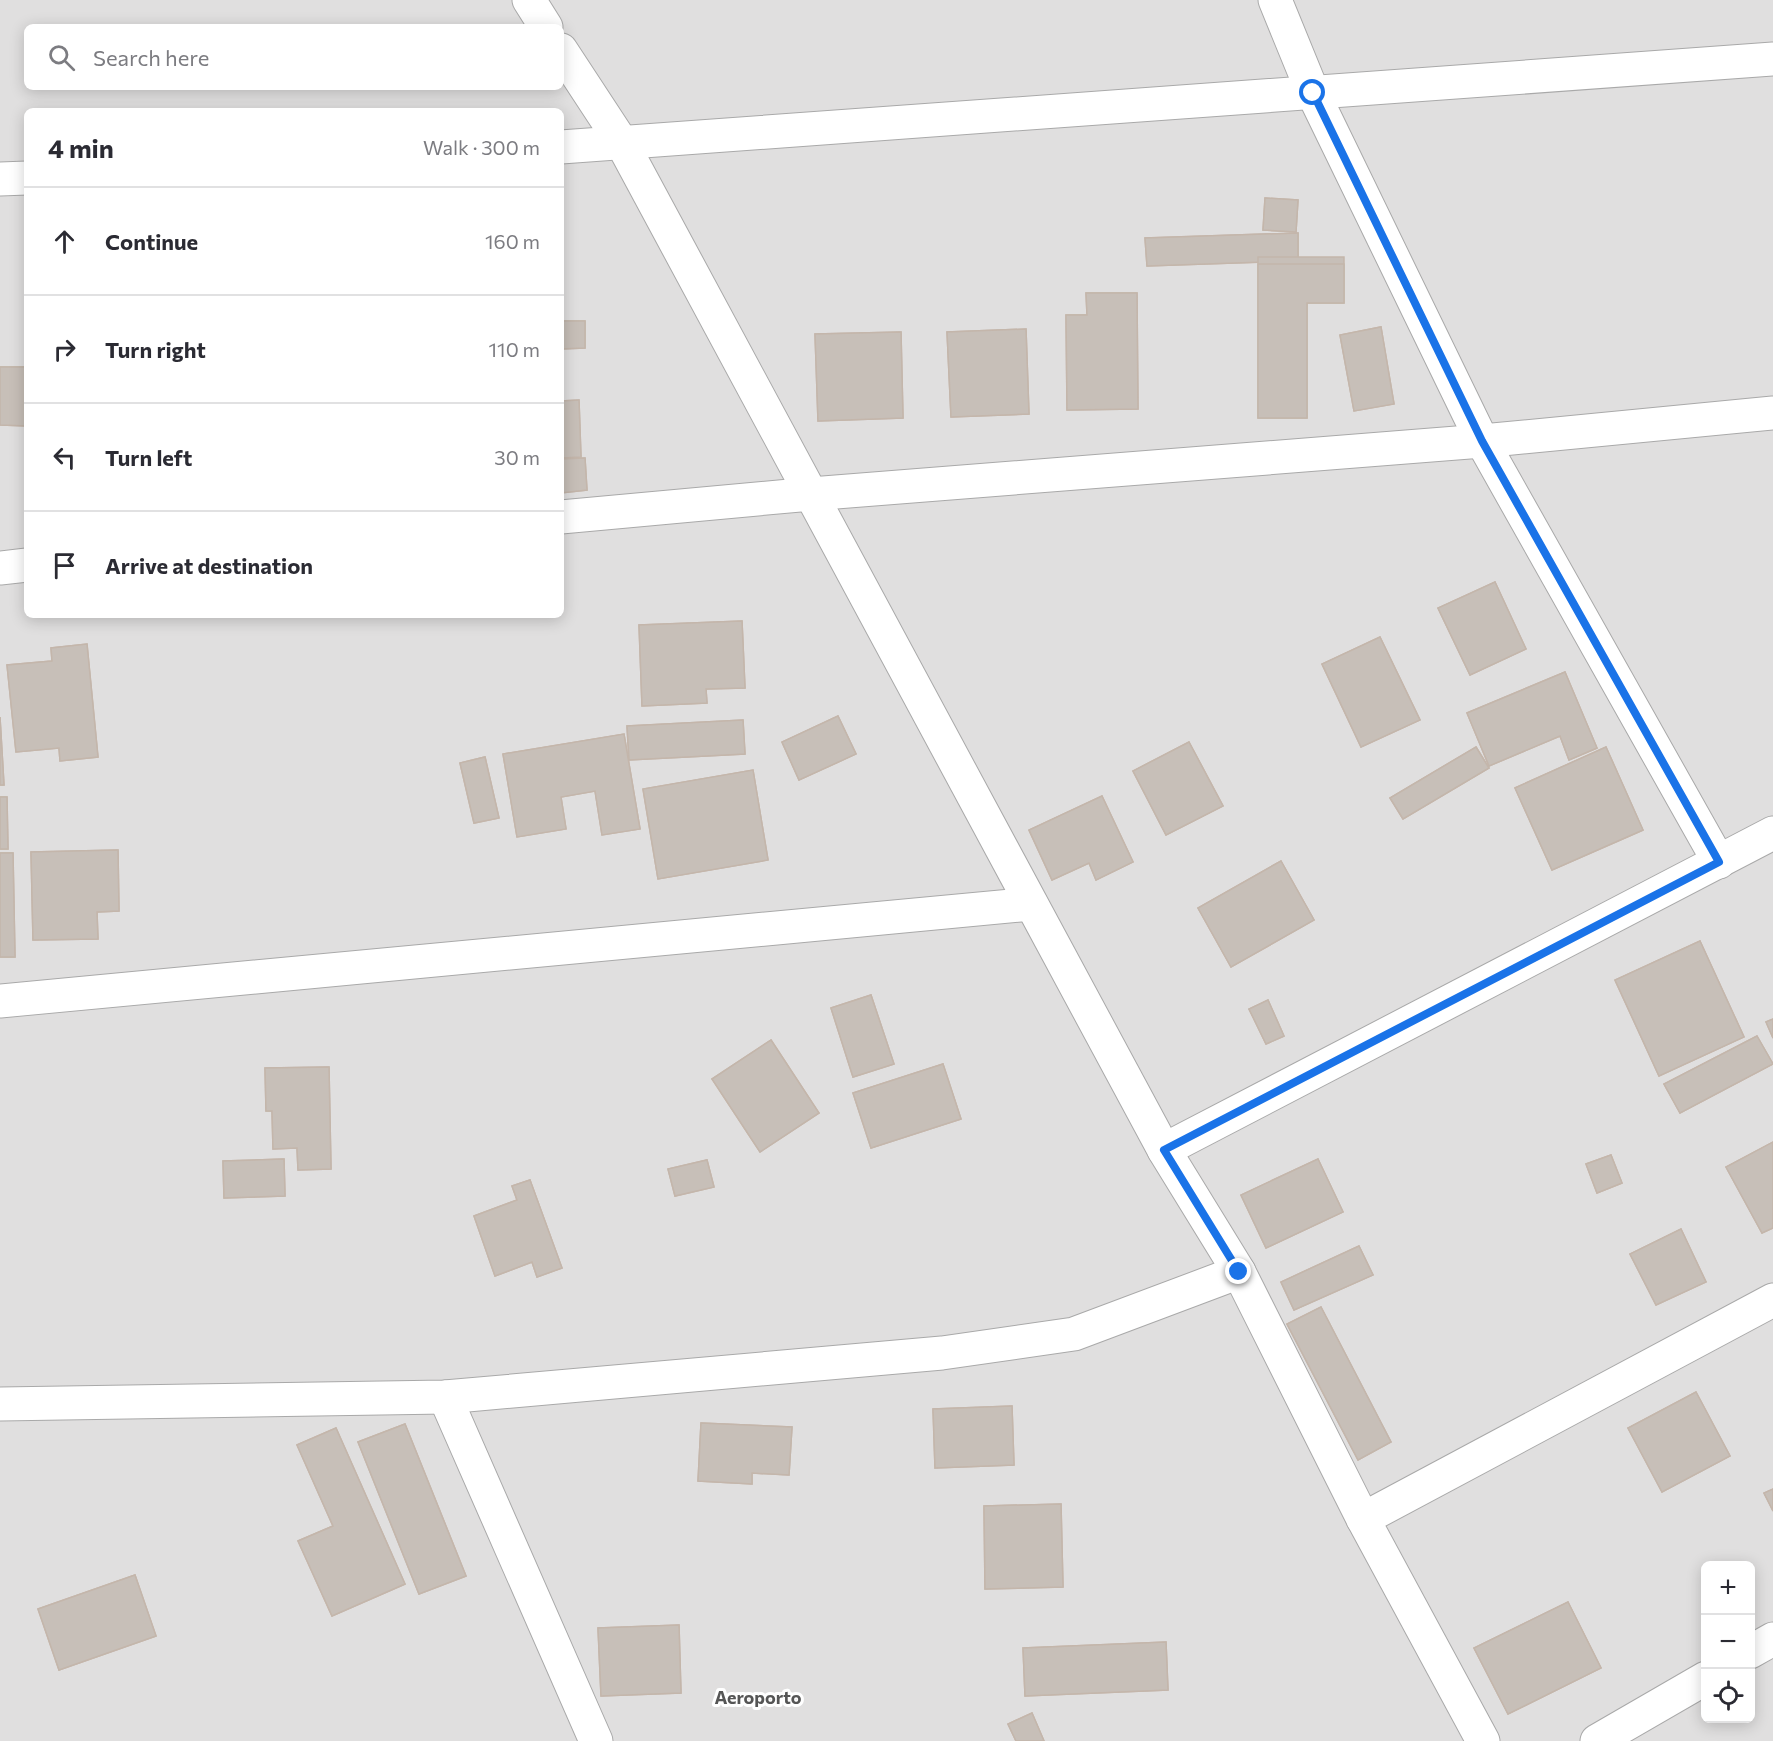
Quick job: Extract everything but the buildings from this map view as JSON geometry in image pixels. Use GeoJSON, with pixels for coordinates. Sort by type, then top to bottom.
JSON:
{"type":"FeatureCollection","features":[{"type":"Feature","properties":{"kind":"street"},"geometry":{"type":"LineString","coordinates":[[529,0],[544,24]]}},
{"type":"Feature","properties":{"kind":"street"},"geometry":{"type":"LineString","coordinates":[[1275,0],[1313,93],[1482,441],[1719,862]]}},
{"type":"Feature","properties":{"kind":"street"},"geometry":{"type":"LineString","coordinates":[[564,55],[622,143],[1164,1150],[1239,1272],[1363,1518],[1483,1741]]}},
{"type":"Feature","properties":{"kind":"street"},"geometry":{"type":"LineString","coordinates":[[564,147],[1773,59]]}},
{"type":"Feature","properties":{"kind":"street"},"geometry":{"type":"LineString","coordinates":[[0,179],[24,178]]}},
{"type":"Feature","properties":{"kind":"street"},"geometry":{"type":"LineString","coordinates":[[564,517],[811,494],[1482,441],[1773,413]]}},
{"type":"Feature","properties":{"kind":"street"},"geometry":{"type":"LineString","coordinates":[[0,568],[24,565]]}},
{"type":"Feature","properties":{"kind":"street"},"geometry":{"type":"LineString","coordinates":[[1164,1150],[1773,833]]}},
{"type":"Feature","properties":{"kind":"street"},"geometry":{"type":"LineString","coordinates":[[0,1000],[1031,904]]}},
{"type":"Feature","properties":{"kind":"street"},"geometry":{"type":"LineString","coordinates":[[0,1404],[445,1397],[942,1353],[1074,1334],[1239,1272]]}},
{"type":"Feature","properties":{"kind":"street"},"geometry":{"type":"LineString","coordinates":[[1363,1518],[1773,1300]]}},
{"type":"Feature","properties":{"kind":"street"},"geometry":{"type":"LineString","coordinates":[[445,1397],[596,1741]]}},
{"type":"Feature","properties":{"kind":"street"},"geometry":{"type":"LineString","coordinates":[[1755,1649],[1773,1639]]}},
{"type":"Feature","properties":{"kind":"street"},"geometry":{"type":"LineString","coordinates":[[1597,1741],[1701,1681]]}},
{"type":"Feature","properties":{"kind":"shaded area"},"geometry":{"type":"Polygon","coordinates":[[[0,0],[1773,0],[1773,1741],[0,1741],[0,0]]]}},
{"type":"Feature","properties":{"kind":"district","name":"Aeroporto"},"geometry":{"type":"Point","coordinates":[758,1698]}},
{"type":"Feature","properties":{"kind":"route"},"geometry":{"type":"LineString","coordinates":[[1239,1272],[1164,1150],[1719,862],[1482,441],[1313,93]]}}]}
